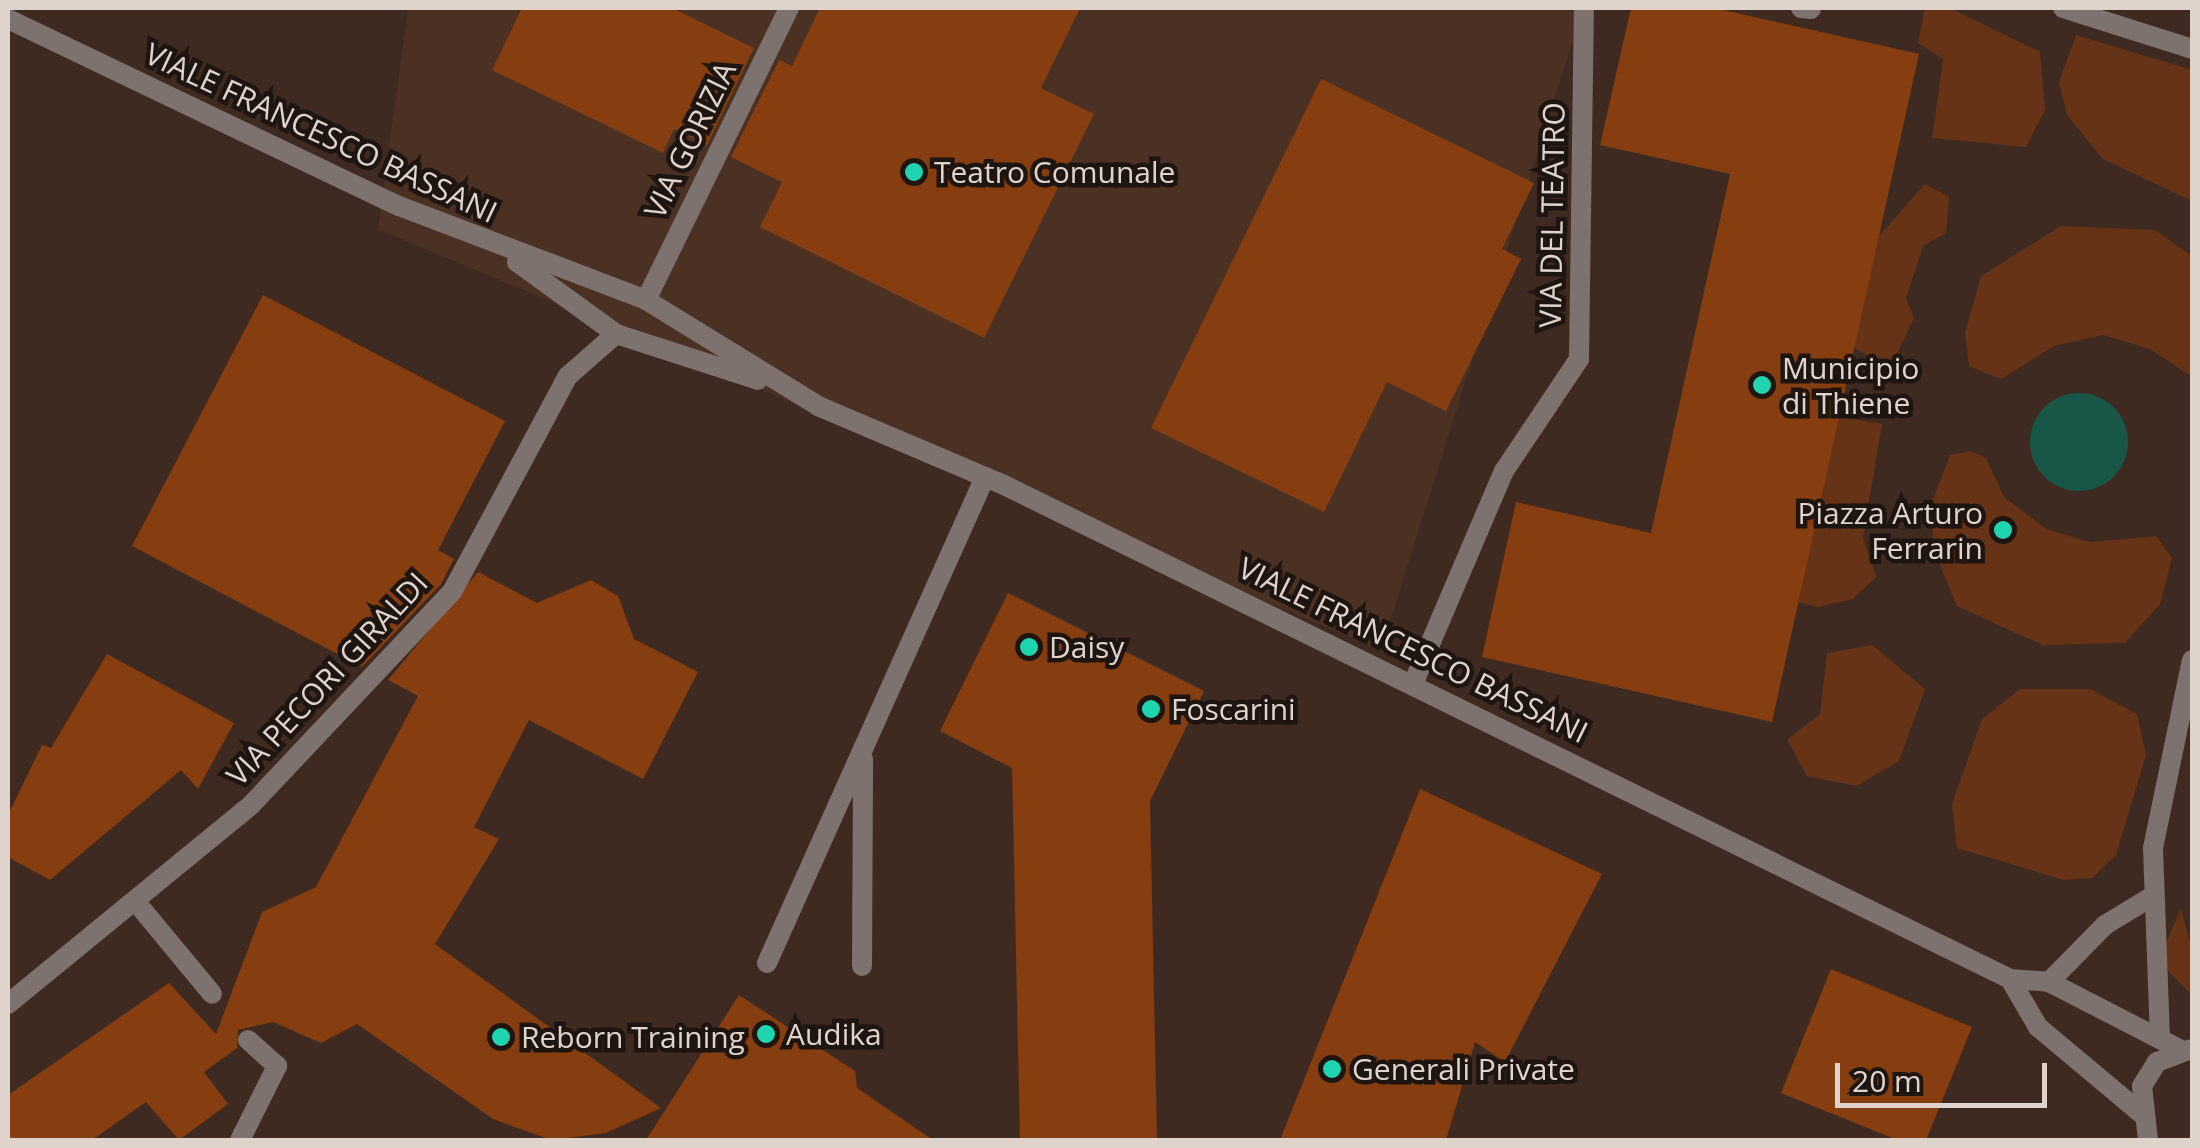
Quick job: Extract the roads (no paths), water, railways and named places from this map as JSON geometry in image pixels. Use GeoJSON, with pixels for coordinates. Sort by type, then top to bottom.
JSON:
{"type":"FeatureCollection","features":[{"type":"Feature","properties":{"kind":"street","name":"VIA GORIZIA"},"geometry":{"type":"LineString","coordinates":[[646,300],[788,8]]}},
{"type":"Feature","properties":{"kind":"street","name":"VIA DEL TEATRO"},"geometry":{"type":"LineString","coordinates":[[1413,684],[1504,471],[1579,359],[1584,8]]}},
{"type":"Feature","properties":{"kind":"street"},"geometry":{"type":"LineString","coordinates":[[2062,8],[2192,50]]}},
{"type":"Feature","properties":{"kind":"street","name":"VIALE FRANCESCO BASSANI"},"geometry":{"type":"LineString","coordinates":[[8,19],[501,250],[646,300],[783,389]]}},
{"type":"Feature","properties":{"kind":"street","name":"VIALE FRANCESCO BASSANI"},"geometry":{"type":"LineString","coordinates":[[501,250],[616,334],[783,389],[985,477],[2010,979]]}},
{"type":"Feature","properties":{"kind":"street","name":"VIA PECORI GIRALDI"},"geometry":{"type":"LineString","coordinates":[[8,1004],[252,804],[452,592],[568,376],[616,334]]}},
{"type":"Feature","properties":{"kind":"street"},"geometry":{"type":"LineString","coordinates":[[767,963],[985,477]]}},
{"type":"Feature","properties":{"kind":"street"},"geometry":{"type":"LineString","coordinates":[[2160,1039],[2151,897],[2192,660]]}},
{"type":"Feature","properties":{"kind":"street"},"geometry":{"type":"LineString","coordinates":[[862,966],[864,752]]}},
{"type":"Feature","properties":{"kind":"street"},"geometry":{"type":"LineString","coordinates":[[2049,982],[2105,925],[2151,897]]}},
{"type":"Feature","properties":{"kind":"street"},"geometry":{"type":"LineString","coordinates":[[136,902],[212,994]]}},
{"type":"Feature","properties":{"kind":"street"},"geometry":{"type":"LineString","coordinates":[[2010,979],[2049,982],[2188,1050]]}},
{"type":"Feature","properties":{"kind":"street"},"geometry":{"type":"LineString","coordinates":[[2010,979],[2038,1027],[2141,1112]]}},
{"type":"Feature","properties":{"kind":"street"},"geometry":{"type":"LineString","coordinates":[[240,1140],[278,1066],[248,1040]]}},
{"type":"Feature","properties":{"kind":"street"},"geometry":{"type":"LineString","coordinates":[[2148,1140],[2141,1112],[2142,1086],[2157,1062],[2188,1050]]}},
{"type":"Feature","properties":{"kind":"water"},"geometry":{"type":"Polygon","coordinates":[[[2079,393],[2098,397],[2114,407],[2124,423],[2128,442],[2124,461],[2114,477],[2098,487],[2079,491],[2060,487],[2044,477],[2034,461],[2030,442],[2034,423],[2044,407],[2060,397],[2079,393]]]}},
{"type":"Feature","properties":{"kind":"place","name":"Teatro Comunale"},"geometry":{"type":"Point","coordinates":[914,172]}},
{"type":"Feature","properties":{"kind":"place","name":"Municipio di Thiene"},"geometry":{"type":"Point","coordinates":[1762,385]}},
{"type":"Feature","properties":{"kind":"place","name":"Piazza Arturo Ferrarin"},"geometry":{"type":"Point","coordinates":[2003,530]}},
{"type":"Feature","properties":{"kind":"place","name":"Daisy"},"geometry":{"type":"Point","coordinates":[1029,647]}},
{"type":"Feature","properties":{"kind":"place","name":"Foscarini"},"geometry":{"type":"Point","coordinates":[1151,709]}},
{"type":"Feature","properties":{"kind":"place","name":"Audika"},"geometry":{"type":"Point","coordinates":[766,1034]}},
{"type":"Feature","properties":{"kind":"place","name":"Reborn Training"},"geometry":{"type":"Point","coordinates":[501,1037]}},
{"type":"Feature","properties":{"kind":"place","name":"Generali Private"},"geometry":{"type":"Point","coordinates":[1332,1069]}}]}
